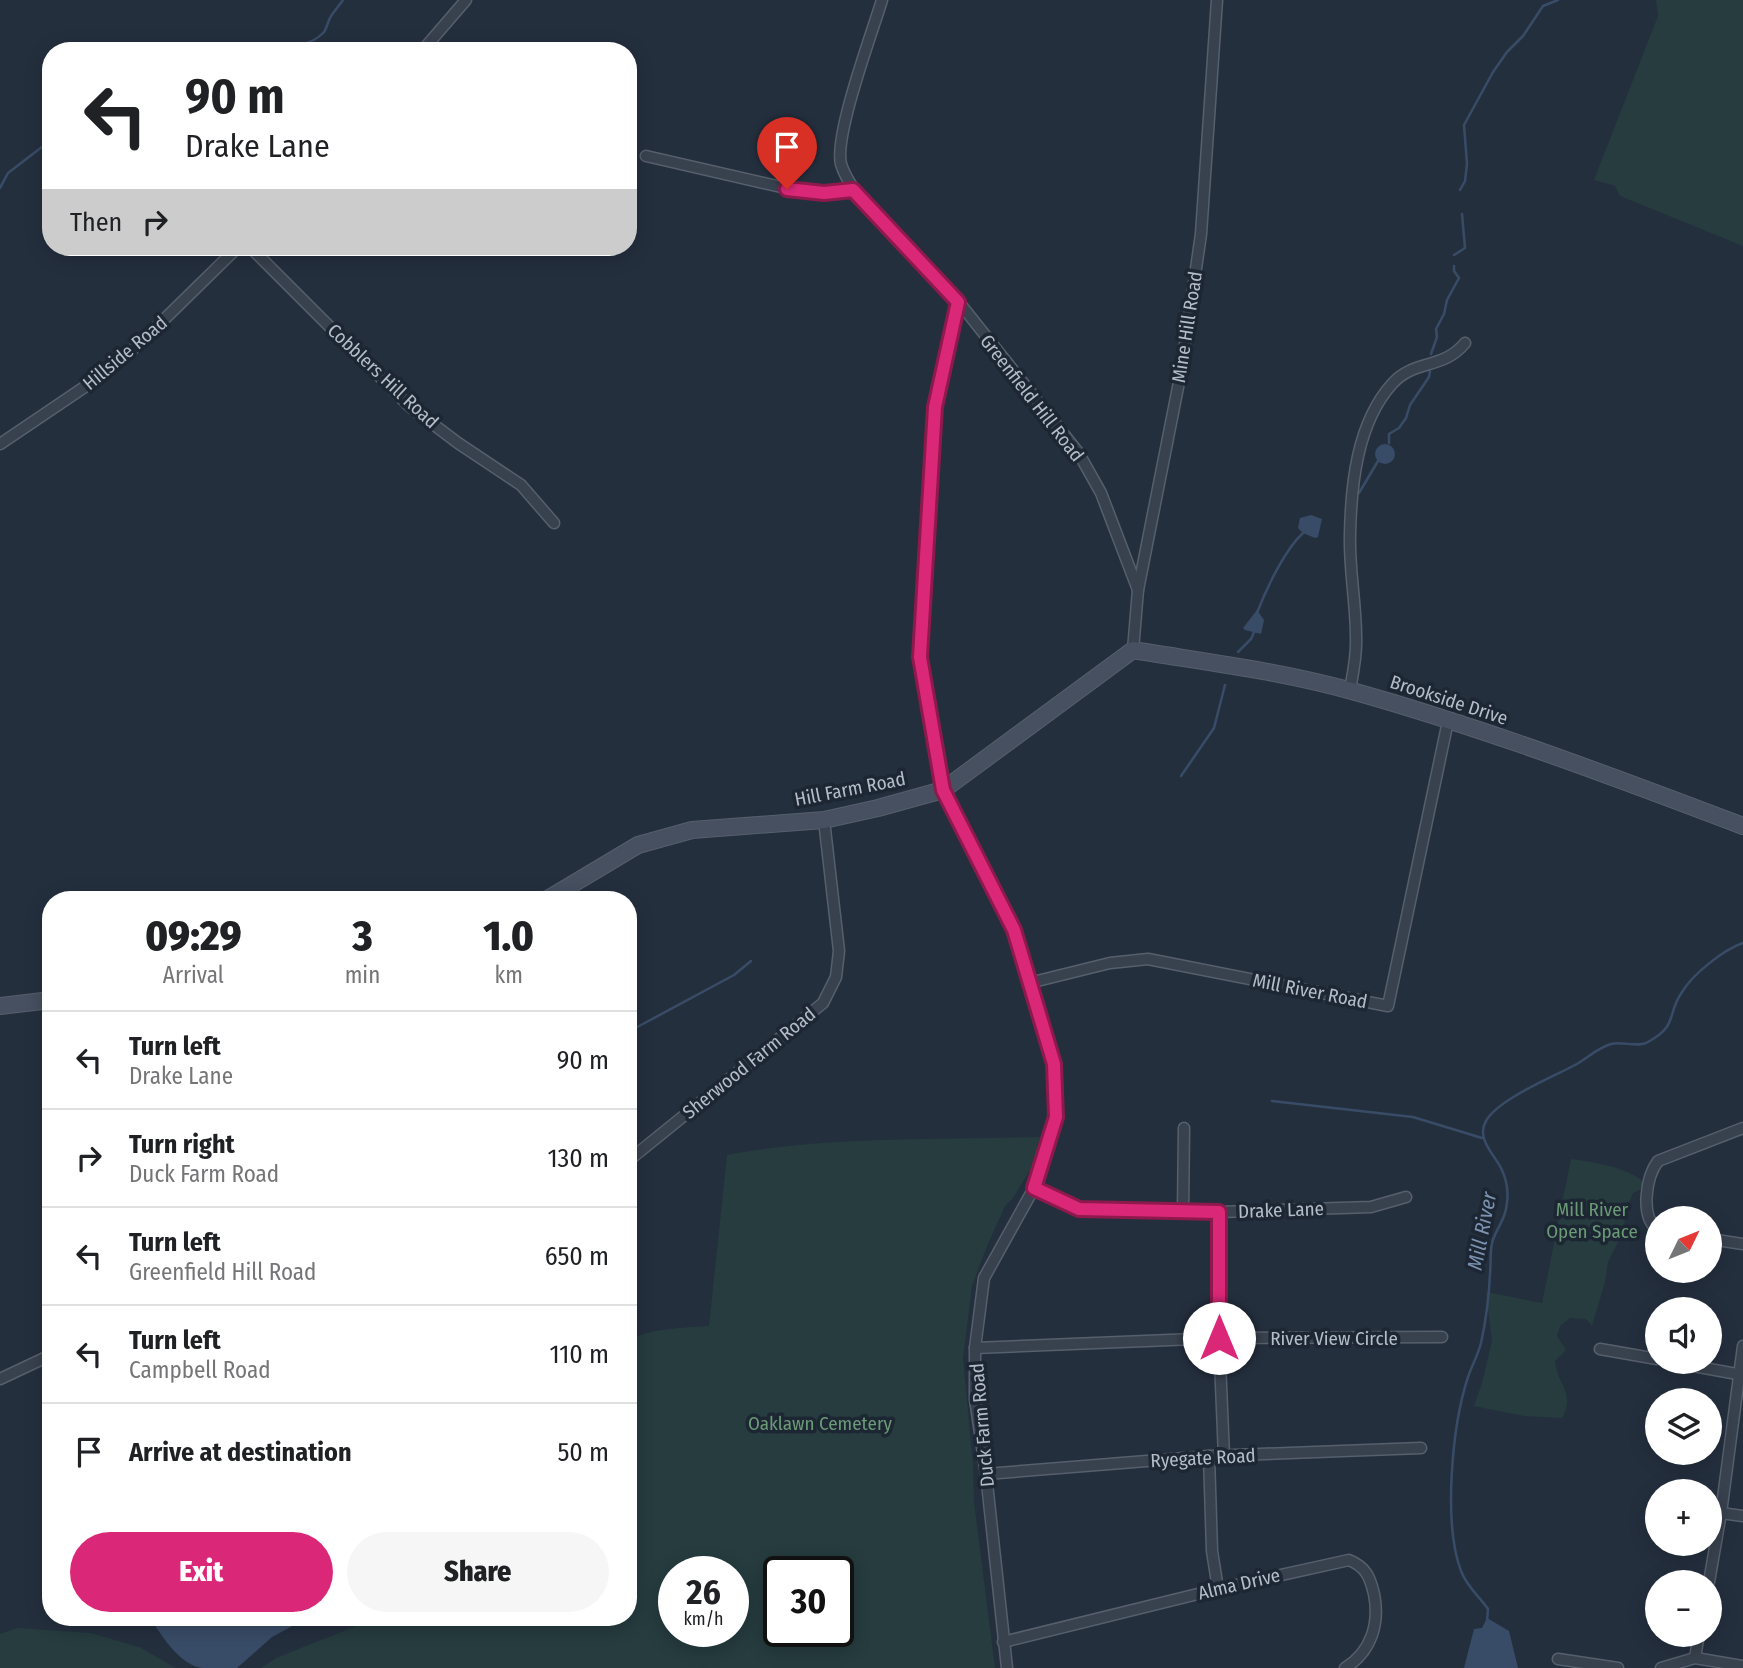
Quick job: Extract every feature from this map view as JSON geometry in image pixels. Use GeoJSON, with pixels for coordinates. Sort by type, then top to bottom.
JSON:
{"type":"FeatureCollection","features":[{"type":"Feature","properties":{"kind":"main road","name":"Hill Farm Road"},"geometry":{"type":"LineString","coordinates":[[561,891],[638,845],[692,830],[824,820],[943,790],[1133,650]]}},
{"type":"Feature","properties":{"kind":"main road","name":"Brookside Drive"},"geometry":{"type":"LineString","coordinates":[[1133,650],[1239,666],[1350,690],[1604,774],[1743,826]]}},
{"type":"Feature","properties":{"kind":"main road"},"geometry":{"type":"LineString","coordinates":[[0,1006],[42,1001]]}},
{"type":"Feature","properties":{"kind":"street"},"geometry":{"type":"LineString","coordinates":[[430,42],[466,0]]}},
{"type":"Feature","properties":{"kind":"street","name":"Greenfield Hill Road"},"geometry":{"type":"LineString","coordinates":[[882,0],[847,115],[842,137],[841,163],[853,190],[958,302],[1077,452],[1101,493],[1138,590]]}},
{"type":"Feature","properties":{"kind":"street","name":"Mine Hill Road"},"geometry":{"type":"LineString","coordinates":[[1133,650],[1138,590],[1181,372],[1201,234],[1217,0]]}},
{"type":"Feature","properties":{"kind":"street"},"geometry":{"type":"LineString","coordinates":[[646,156],[803,192],[853,190]]}},
{"type":"Feature","properties":{"kind":"street","name":"Hillside Road"},"geometry":{"type":"LineString","coordinates":[[0,444],[89,384],[136,346],[229,256]]}},
{"type":"Feature","properties":{"kind":"street","name":"Cobblers Hill Road"},"geometry":{"type":"LineString","coordinates":[[259,256],[409,406],[458,443],[522,485],[554,523]]}},
{"type":"Feature","properties":{"kind":"street","name":"Duck Farm Road"},"geometry":{"type":"LineString","coordinates":[[958,302],[935,407],[920,657],[943,790],[1014,930],[1054,1064],[1056,1117],[1034,1188],[984,1278],[975,1348],[975,1399],[1007,1668]]}},
{"type":"Feature","properties":{"kind":"street"},"geometry":{"type":"LineString","coordinates":[[1350,690],[1356,640],[1350,536],[1362,437],[1372,412],[1394,381],[1412,369],[1452,357],[1465,343]]}},
{"type":"Feature","properties":{"kind":"street","name":"Mill River Road"},"geometry":{"type":"LineString","coordinates":[[1029,984],[1110,962],[1148,959],[1388,1006],[1448,721]]}},
{"type":"Feature","properties":{"kind":"street","name":"Sherwood Farm Road"},"geometry":{"type":"LineString","coordinates":[[637,1154],[823,1003],[836,978],[839,951],[824,820]]}},
{"type":"Feature","properties":{"kind":"street"},"geometry":{"type":"LineString","coordinates":[[1184,1128],[1184,1211]]}},
{"type":"Feature","properties":{"kind":"street"},"geometry":{"type":"LineString","coordinates":[[1646,1206],[1653,1170],[1658,1161],[1743,1128]]}},
{"type":"Feature","properties":{"kind":"street","name":"Drake Lane"},"geometry":{"type":"LineString","coordinates":[[1034,1188],[1079,1209],[1219,1212],[1371,1207],[1406,1197]]}},
{"type":"Feature","properties":{"kind":"street"},"geometry":{"type":"LineString","coordinates":[[1219,1212],[1219,1338],[1224,1457]]}},
{"type":"Feature","properties":{"kind":"street"},"geometry":{"type":"LineString","coordinates":[[1722,1241],[1743,1244]]}},
{"type":"Feature","properties":{"kind":"street","name":"River View Circle"},"geometry":{"type":"LineString","coordinates":[[975,1348],[1219,1338],[1442,1337]]}},
{"type":"Feature","properties":{"kind":"street"},"geometry":{"type":"LineString","coordinates":[[1722,1506],[1743,1346]]}},
{"type":"Feature","properties":{"kind":"street"},"geometry":{"type":"LineString","coordinates":[[1600,1349],[1645,1357]]}},
{"type":"Feature","properties":{"kind":"street"},"geometry":{"type":"LineString","coordinates":[[0,1379],[42,1359]]}},
{"type":"Feature","properties":{"kind":"street"},"geometry":{"type":"LineString","coordinates":[[1722,1371],[1741,1374]]}},
{"type":"Feature","properties":{"kind":"street","name":"Ryegate Road"},"geometry":{"type":"LineString","coordinates":[[986,1474],[1209,1456],[1421,1448]]}},
{"type":"Feature","properties":{"kind":"street"},"geometry":{"type":"LineString","coordinates":[[1209,1456],[1212,1551],[1218,1589]]}},
{"type":"Feature","properties":{"kind":"street"},"geometry":{"type":"LineString","coordinates":[[1722,1513],[1743,1516]]}},
{"type":"Feature","properties":{"kind":"street","name":"Alma Drive"},"geometry":{"type":"LineString","coordinates":[[1003,1642],[1341,1560],[1362,1567],[1369,1577],[1376,1603],[1374,1631],[1364,1651],[1345,1668]]}},
{"type":"Feature","properties":{"kind":"street"},"geometry":{"type":"LineString","coordinates":[[1695,1658],[1697,1647]]}},
{"type":"Feature","properties":{"kind":"street"},"geometry":{"type":"LineString","coordinates":[[1661,1668],[1695,1658],[1743,1666]]}},
{"type":"Feature","properties":{"kind":"street"},"geometry":{"type":"LineString","coordinates":[[1558,1659],[1618,1668]]}},
{"type":"Feature","properties":{"kind":"green space"},"geometry":{"type":"Polygon","coordinates":[[[1656,0],[1743,0],[1743,246],[1620,196],[1615,186],[1594,180],[1658,16],[1656,0]]]}},
{"type":"Feature","properties":{"kind":"green space","name":"Oaklawn Cemetery"},"geometry":{"type":"Polygon","coordinates":[[[1040,1137],[1033,1165],[1005,1206],[972,1286],[963,1359],[974,1502],[995,1668],[261,1668],[276,1658],[356,1626],[637,1626],[637,1336],[678,1328],[709,1326],[727,1155],[843,1142],[1040,1137]]]}},
{"type":"Feature","properties":{"kind":"green space","name":"Mill River Open Space"},"geometry":{"type":"Polygon","coordinates":[[[1571,1159],[1622,1170],[1649,1185],[1633,1193],[1625,1213],[1624,1230],[1608,1262],[1592,1326],[1586,1319],[1570,1318],[1560,1326],[1557,1336],[1566,1350],[1555,1361],[1566,1395],[1566,1409],[1562,1418],[1524,1416],[1474,1406],[1492,1341],[1486,1292],[1542,1303],[1571,1159]]]}},
{"type":"Feature","properties":{"kind":"green space"},"geometry":{"type":"Polygon","coordinates":[[[17,1628],[91,1633],[139,1647],[176,1668],[0,1668],[0,1634],[17,1628]]]}},
{"type":"Feature","properties":{"kind":"water"},"geometry":{"type":"Polygon","coordinates":[[[1381,444],[1389,444],[1395,454],[1389,464],[1381,464],[1375,458],[1375,450],[1381,444]]]}},
{"type":"Feature","properties":{"kind":"water"},"geometry":{"type":"Polygon","coordinates":[[[1311,515],[1322,519],[1318,537],[1315,538],[1298,528],[1300,518],[1311,515]]]}},
{"type":"Feature","properties":{"kind":"water"},"geometry":{"type":"Polygon","coordinates":[[[1257,610],[1264,620],[1261,634],[1243,628],[1257,610]]]}},
{"type":"Feature","properties":{"kind":"water"},"geometry":{"type":"Polygon","coordinates":[[[1487,1618],[1509,1631],[1518,1668],[1464,1668],[1474,1629],[1482,1628],[1487,1618]]]}},
{"type":"Feature","properties":{"kind":"water"},"geometry":{"type":"Polygon","coordinates":[[[155,1626],[292,1626],[272,1637],[237,1668],[202,1668],[193,1665],[178,1655],[155,1626]]]}},
{"type":"Feature","properties":{"kind":"waterway"},"geometry":{"type":"LineString","coordinates":[[308,42],[323,33],[343,0]]}},
{"type":"Feature","properties":{"kind":"waterway"},"geometry":{"type":"LineString","coordinates":[[1460,190],[1465,181],[1467,164],[1464,125],[1507,52],[1523,36],[1543,6],[1558,0]]}},
{"type":"Feature","properties":{"kind":"waterway"},"geometry":{"type":"LineString","coordinates":[[0,188],[8,173],[42,147]]}},
{"type":"Feature","properties":{"kind":"waterway"},"geometry":{"type":"LineString","coordinates":[[1454,255],[1465,248],[1462,214]]}},
{"type":"Feature","properties":{"kind":"waterway"},"geometry":{"type":"LineString","coordinates":[[1431,354],[1437,337],[1436,329],[1459,278],[1454,266]]}},
{"type":"Feature","properties":{"kind":"waterway"},"geometry":{"type":"LineString","coordinates":[[1389,443],[1389,434],[1399,428],[1406,418],[1410,405],[1429,377],[1430,371]]}},
{"type":"Feature","properties":{"kind":"waterway"},"geometry":{"type":"LineString","coordinates":[[1359,493],[1378,461]]}},
{"type":"Feature","properties":{"kind":"waterway"},"geometry":{"type":"LineString","coordinates":[[1257,613],[1283,559],[1304,532]]}},
{"type":"Feature","properties":{"kind":"waterway"},"geometry":{"type":"LineString","coordinates":[[1238,652],[1251,639],[1255,630]]}},
{"type":"Feature","properties":{"kind":"waterway"},"geometry":{"type":"LineString","coordinates":[[1181,776],[1214,728],[1225,685]]}},
{"type":"Feature","properties":{"kind":"waterway","name":"Mill River"},"geometry":{"type":"LineString","coordinates":[[1487,1621],[1488,1609],[1461,1571],[1455,1551],[1451,1501],[1454,1447],[1462,1397],[1483,1334],[1492,1243],[1507,1204],[1505,1178],[1484,1139],[1483,1127],[1492,1113],[1502,1105],[1601,1048],[1616,1043],[1644,1044],[1658,1036],[1668,1025],[1677,1000],[1693,978],[1718,957],[1743,943]]}},
{"type":"Feature","properties":{"kind":"waterway"},"geometry":{"type":"LineString","coordinates":[[637,1027],[734,975],[751,961]]}},
{"type":"Feature","properties":{"kind":"waterway"},"geometry":{"type":"LineString","coordinates":[[1272,1101],[1413,1117],[1482,1138]]}},
{"type":"Feature","properties":{"kind":"route"},"geometry":{"type":"LineString","coordinates":[[787,189],[824,193],[853,190],[958,302],[935,407],[920,657],[943,790],[1014,930],[1054,1064],[1056,1117],[1034,1188],[1079,1209],[1219,1212],[1219,1338]]}}]}
